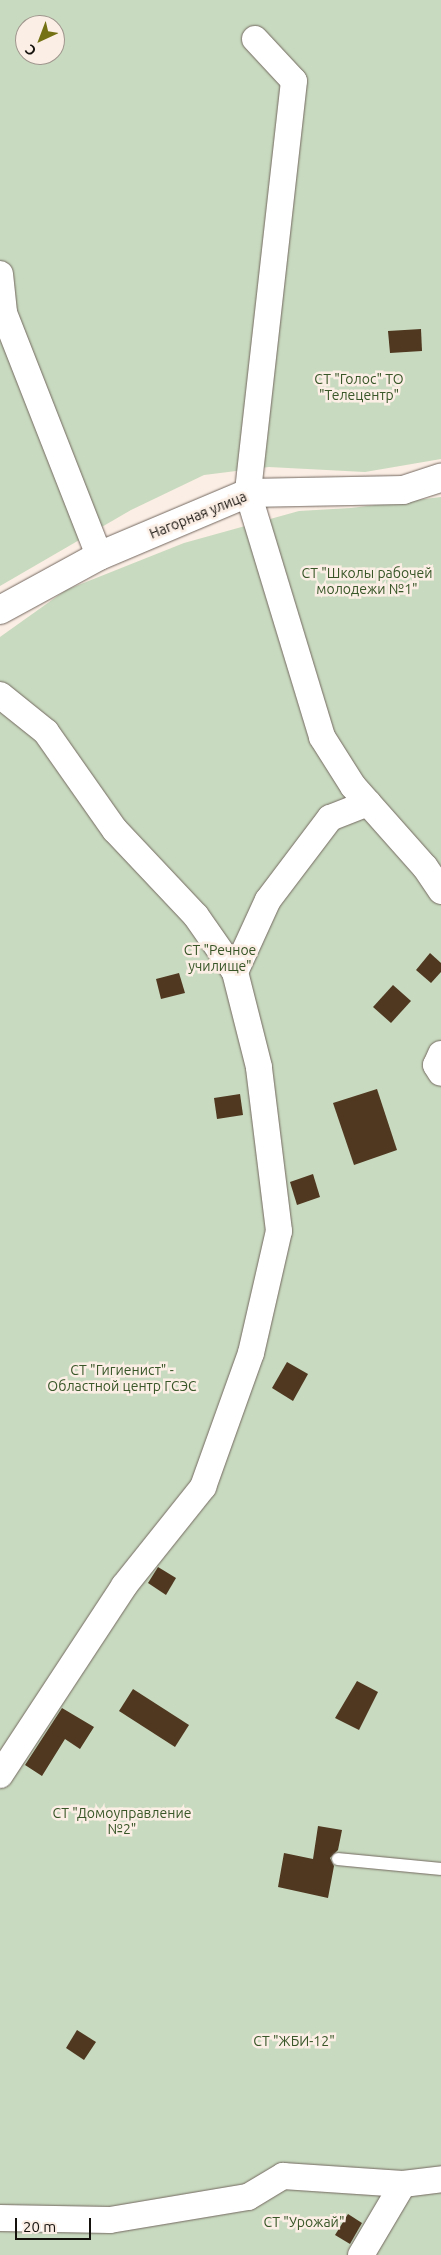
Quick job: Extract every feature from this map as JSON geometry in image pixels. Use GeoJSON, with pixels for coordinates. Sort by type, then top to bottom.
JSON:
{"type":"FeatureCollection","features":[{"type":"Feature","properties":{"kind":"street"},"geometry":{"type":"LineString","coordinates":[[255,39],[294,81],[248,493],[322,737],[353,786],[425,867],[441,891]]}},
{"type":"Feature","properties":{"kind":"street"},"geometry":{"type":"LineString","coordinates":[[0,274],[4,313],[98,556]]}},
{"type":"Feature","properties":{"kind":"street","name":"Нагорная улица"},"geometry":{"type":"LineString","coordinates":[[0,610],[98,556],[248,493],[403,490],[441,478]]}},
{"type":"Feature","properties":{"kind":"street"},"geometry":{"type":"LineString","coordinates":[[0,695],[46,732],[115,830],[196,916],[235,972],[258,1067],[279,1231],[251,1353],[203,1487],[124,1586],[0,1775]]}},
{"type":"Feature","properties":{"kind":"street"},"geometry":{"type":"LineString","coordinates":[[235,972],[268,900],[330,818],[368,803]]}},
{"type":"Feature","properties":{"kind":"street"},"geometry":{"type":"LineString","coordinates":[[441,1054],[436,1065],[441,1072]]}},
{"type":"Feature","properties":{"kind":"street"},"geometry":{"type":"LineString","coordinates":[[0,2218],[110,2220],[248,2198],[283,2176],[402,2184],[441,2180]]}},
{"type":"Feature","properties":{"kind":"street"},"geometry":{"type":"LineString","coordinates":[[361,2255],[402,2184]]}},
{"type":"Feature","properties":{"kind":"lane"},"geometry":{"type":"LineString","coordinates":[[338,1859],[441,1869]]}},
{"type":"Feature","properties":{"kind":"green space","name":"СТ \"Голос\" ТО \"Телецентр\""},"geometry":{"type":"Polygon","coordinates":[[[0,0],[441,0],[441,459],[365,472],[269,467],[204,475],[131,510],[0,586],[0,0]]]}},
{"type":"Feature","properties":{"kind":"green space"},"geometry":{"type":"Polygon","coordinates":[[[441,497],[441,2255],[0,2255],[0,637],[66,590],[184,543],[299,511],[351,508],[441,497]]]}},
{"type":"Feature","properties":{"kind":"building"},"geometry":{"type":"Polygon","coordinates":[[[421,329],[422,351],[390,353],[388,331],[421,329]]]}},
{"type":"Feature","properties":{"kind":"building"},"geometry":{"type":"Polygon","coordinates":[[[430,953],[441,963],[441,972],[431,983],[416,970],[430,953]]]}},
{"type":"Feature","properties":{"kind":"building"},"geometry":{"type":"Polygon","coordinates":[[[179,973],[185,993],[161,999],[156,979],[179,973]]]}},
{"type":"Feature","properties":{"kind":"building"},"geometry":{"type":"Polygon","coordinates":[[[393,985],[411,1001],[391,1023],[373,1007],[393,985]]]}},
{"type":"Feature","properties":{"kind":"building"},"geometry":{"type":"Polygon","coordinates":[[[377,1089],[397,1150],[354,1165],[333,1103],[377,1089]]]}},
{"type":"Feature","properties":{"kind":"building"},"geometry":{"type":"Polygon","coordinates":[[[240,1094],[243,1115],[217,1119],[214,1098],[240,1094]]]}},
{"type":"Feature","properties":{"kind":"building"},"geometry":{"type":"Polygon","coordinates":[[[313,1174],[320,1197],[297,1205],[290,1182],[313,1174]]]}},
{"type":"Feature","properties":{"kind":"building"},"geometry":{"type":"Polygon","coordinates":[[[287,1362],[308,1374],[293,1401],[272,1388],[287,1362]]]}},
{"type":"Feature","properties":{"kind":"building"},"geometry":{"type":"Polygon","coordinates":[[[158,1567],[176,1578],[166,1595],[148,1583],[158,1567]]]}},
{"type":"Feature","properties":{"kind":"building"},"geometry":{"type":"Polygon","coordinates":[[[357,1681],[378,1692],[359,1730],[335,1718],[357,1681]]]}},
{"type":"Feature","properties":{"kind":"building"},"geometry":{"type":"Polygon","coordinates":[[[133,1689],[189,1725],[175,1747],[119,1711],[133,1689]]]}},
{"type":"Feature","properties":{"kind":"building"},"geometry":{"type":"Polygon","coordinates":[[[62,1708],[94,1727],[80,1749],[65,1739],[42,1776],[25,1765],[62,1708]]]}},
{"type":"Feature","properties":{"kind":"building"},"geometry":{"type":"Polygon","coordinates":[[[318,1826],[342,1830],[338,1850],[330,1858],[334,1866],[328,1898],[278,1887],[284,1853],[313,1859],[318,1826]]]}},
{"type":"Feature","properties":{"kind":"building"},"geometry":{"type":"Polygon","coordinates":[[[77,2030],[96,2042],[84,2060],[66,2048],[77,2030]]]}},
{"type":"Feature","properties":{"kind":"building"},"geometry":{"type":"Polygon","coordinates":[[[348,2214],[362,2223],[350,2244],[335,2235],[348,2214]]]}},
{"type":"Feature","properties":{"kind":"park label","name":"СТ \"Школы рабочей молодежи №1\""},"geometry":{"type":"Point","coordinates":[367,582]}},
{"type":"Feature","properties":{"kind":"park label","name":"СТ \"Речное училище\""},"geometry":{"type":"Point","coordinates":[220,958]}},
{"type":"Feature","properties":{"kind":"park label","name":"СТ \"Гигиенист\" - Областной центр ГСЭС"},"geometry":{"type":"Point","coordinates":[122,1378]}},
{"type":"Feature","properties":{"kind":"park label","name":"СТ \"Домоуправление №2\""},"geometry":{"type":"Point","coordinates":[122,1822]}},
{"type":"Feature","properties":{"kind":"park label","name":"СТ \"ЖБИ-12\""},"geometry":{"type":"Point","coordinates":[294,2041]}},
{"type":"Feature","properties":{"kind":"park label","name":"СТ \"Урожай\""},"geometry":{"type":"Point","coordinates":[304,2222]}}]}
